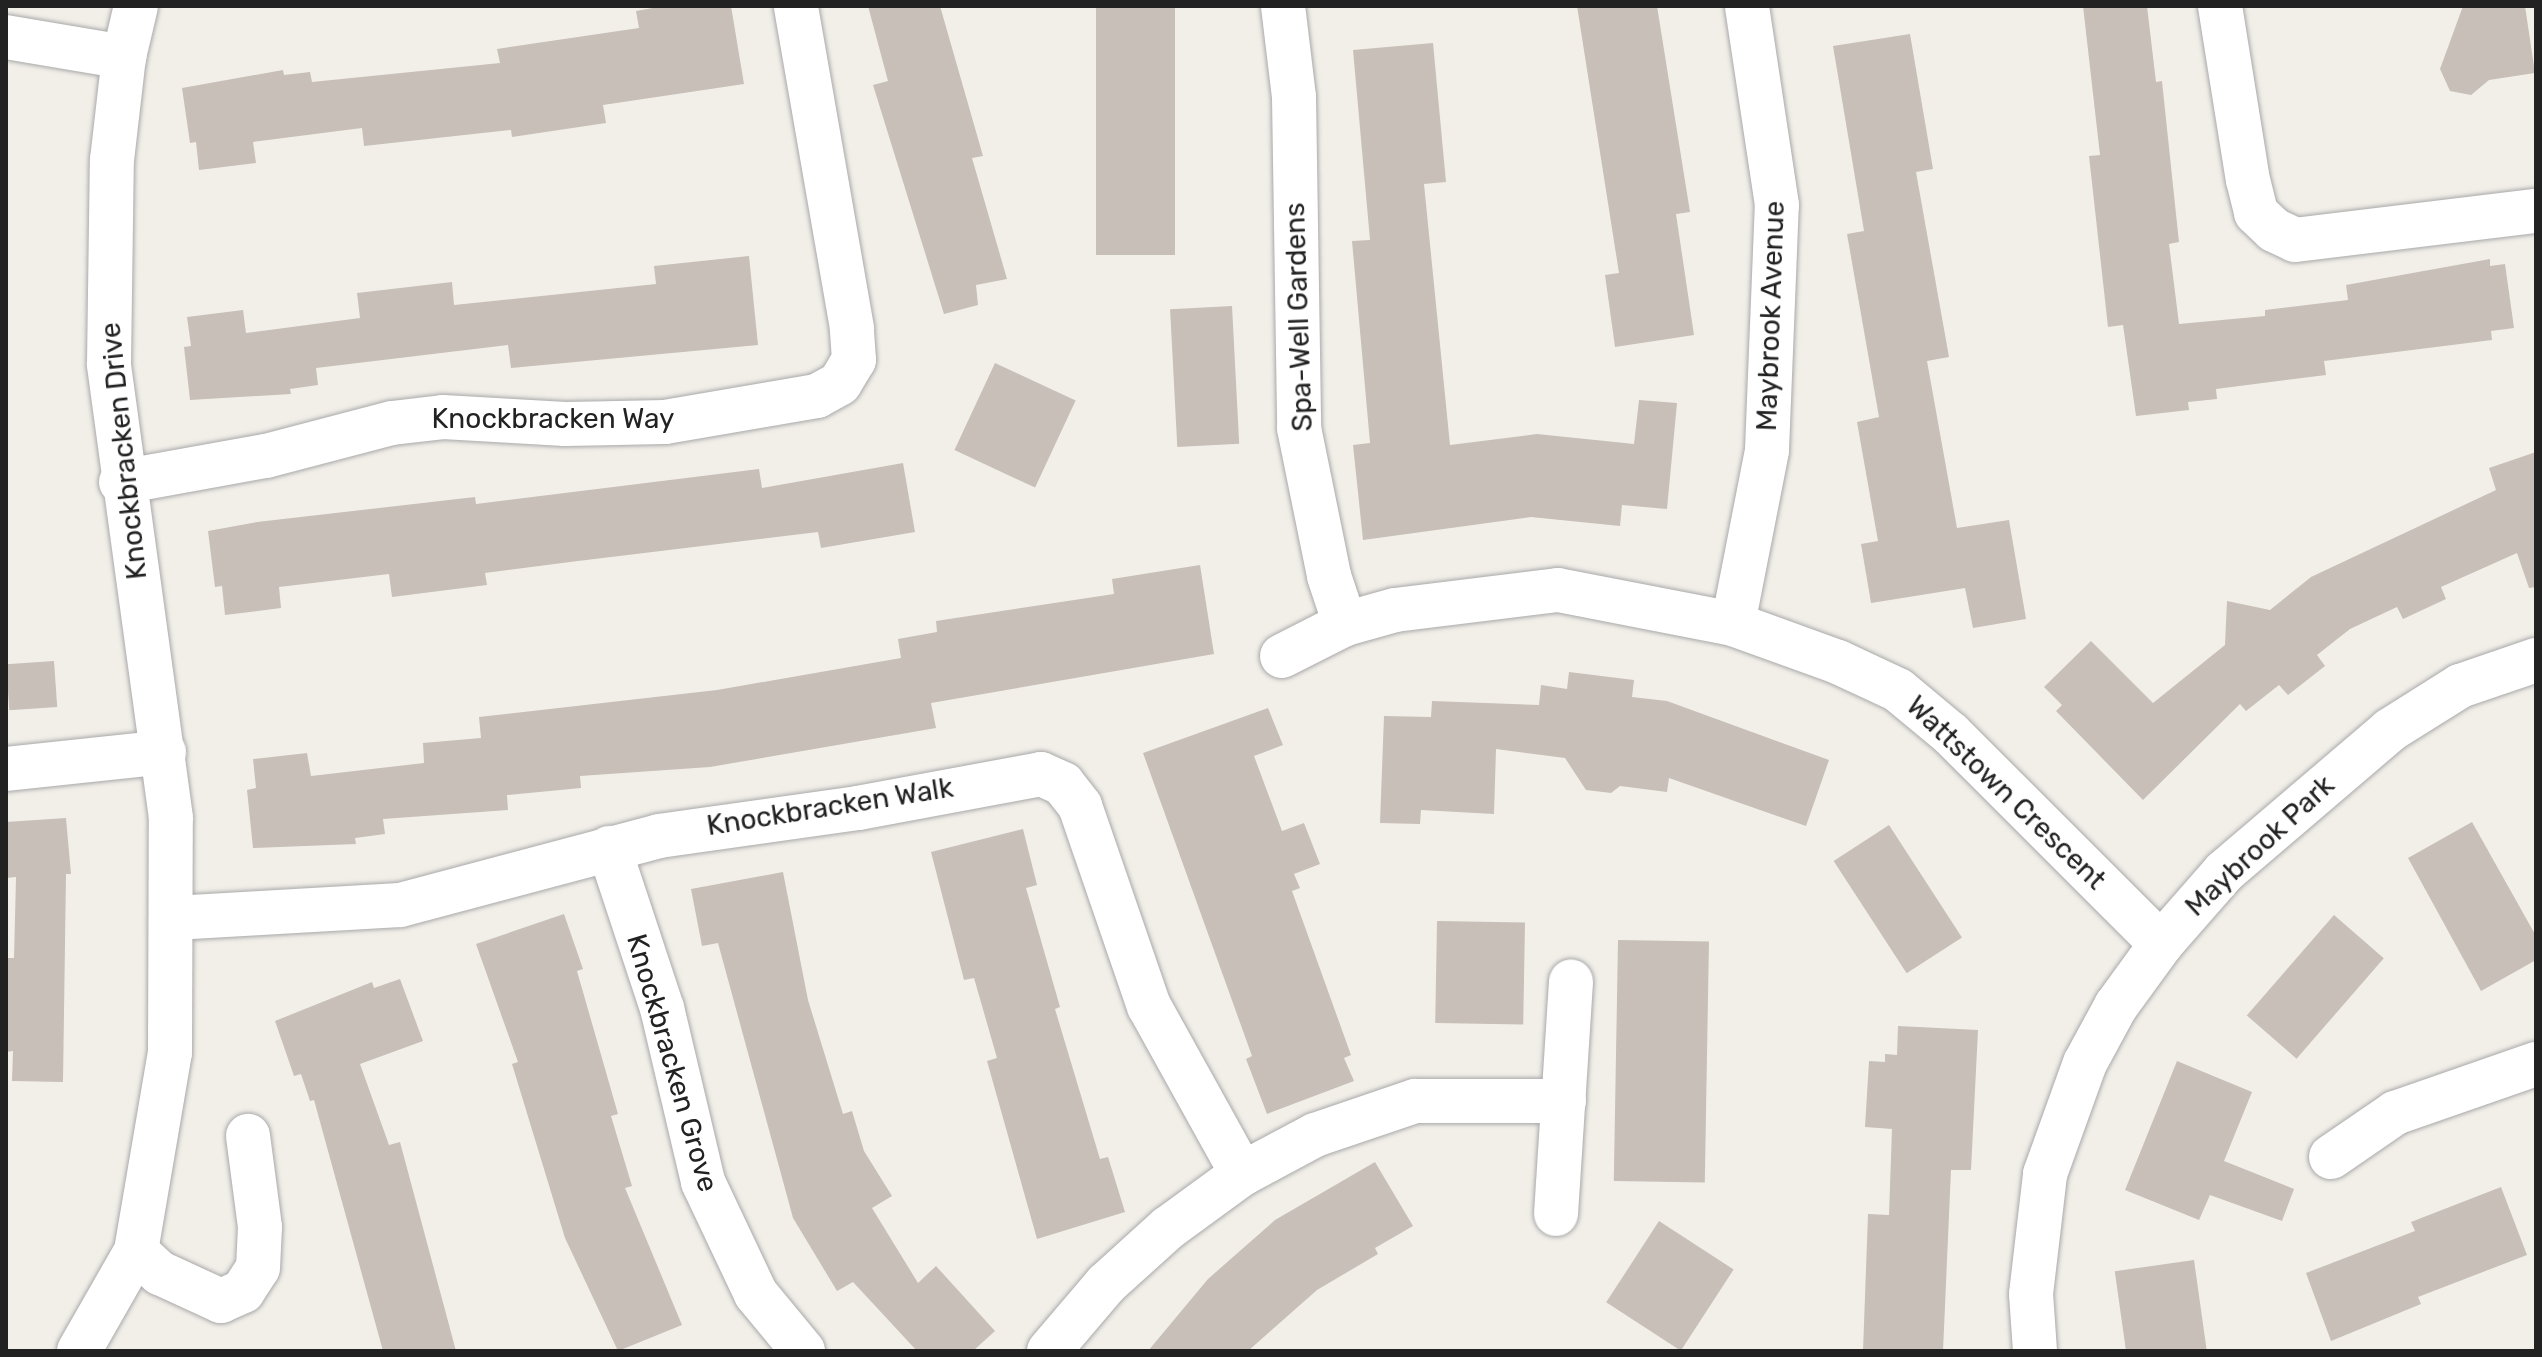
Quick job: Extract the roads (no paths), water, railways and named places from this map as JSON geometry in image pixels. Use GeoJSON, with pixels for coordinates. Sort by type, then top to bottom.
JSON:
{"type":"FeatureCollection","features":[{"type":"Feature","properties":{"kind":"street","name":"Knockbracken Drive"},"geometry":{"type":"LineString","coordinates":[[79,1351],[136,1251],[170,1053],[174,918],[164,752],[121,482],[109,364],[109,256],[124,57],[136,6]]}},
{"type":"Feature","properties":{"kind":"street","name":"Knockbracken Way"},"geometry":{"type":"LineString","coordinates":[[121,482],[266,456],[392,423],[443,417],[565,424],[665,422],[817,396],[840,383],[854,360],[852,328],[796,6]]}},
{"type":"Feature","properties":{"kind":"street","name":"Spa-Well Gardens"},"geometry":{"type":"LineString","coordinates":[[1283,6],[1294,97],[1299,428],[1329,576],[1345,624]]}},
{"type":"Feature","properties":{"kind":"street","name":"Maybrook Avenue"},"geometry":{"type":"LineString","coordinates":[[1733,624],[1767,450],[1777,205],[1747,6]]}},
{"type":"Feature","properties":{"kind":"street"},"geometry":{"type":"LineString","coordinates":[[2220,6],[2248,180],[2256,213],[2274,230],[2295,240],[2536,211]]}},
{"type":"Feature","properties":{"kind":"street"},"geometry":{"type":"LineString","coordinates":[[6,37],[124,57]]}},
{"type":"Feature","properties":{"kind":"street","name":"Wattstown Crescent"},"geometry":{"type":"LineString","coordinates":[[1282,656],[1345,624],[1395,610],[1558,590],[1733,624],[1838,662],[1898,690],[1951,734],[2161,944]]}},
{"type":"Feature","properties":{"kind":"street","name":"Maybrook Park"},"geometry":{"type":"LineString","coordinates":[[2035,1351],[2031,1294],[2045,1174],[2085,1063],[2116,1006],[2161,944],[2224,872],[2390,730],[2460,686],[2536,660]]}},
{"type":"Feature","properties":{"kind":"street"},"geometry":{"type":"LineString","coordinates":[[6,769],[164,752]]}},
{"type":"Feature","properties":{"kind":"street","name":"Knockbracken Walk"},"geometry":{"type":"LineString","coordinates":[[174,918],[400,905],[609,848],[710,827],[858,808],[1007,776],[1041,774],[1063,784],[1080,806],[1149,1006],[1242,1174]]}},
{"type":"Feature","properties":{"kind":"street","name":"Knockbracken Grove"},"geometry":{"type":"LineString","coordinates":[[609,848],[662,1008],[703,1182],[756,1294],[803,1351]]}},
{"type":"Feature","properties":{"kind":"street"},"geometry":{"type":"LineString","coordinates":[[1556,1214],[1571,981]]}},
{"type":"Feature","properties":{"kind":"street"},"geometry":{"type":"LineString","coordinates":[[2331,1157],[2395,1113],[2536,1064]]}},
{"type":"Feature","properties":{"kind":"street"},"geometry":{"type":"LineString","coordinates":[[1049,1351],[1106,1284],[1168,1228],[1242,1174],[1315,1135],[1415,1101],[1564,1101]]}},
{"type":"Feature","properties":{"kind":"street"},"geometry":{"type":"LineString","coordinates":[[136,1251],[160,1273],[221,1301],[243,1291],[258,1268],[260,1227],[248,1136]]}}]}
